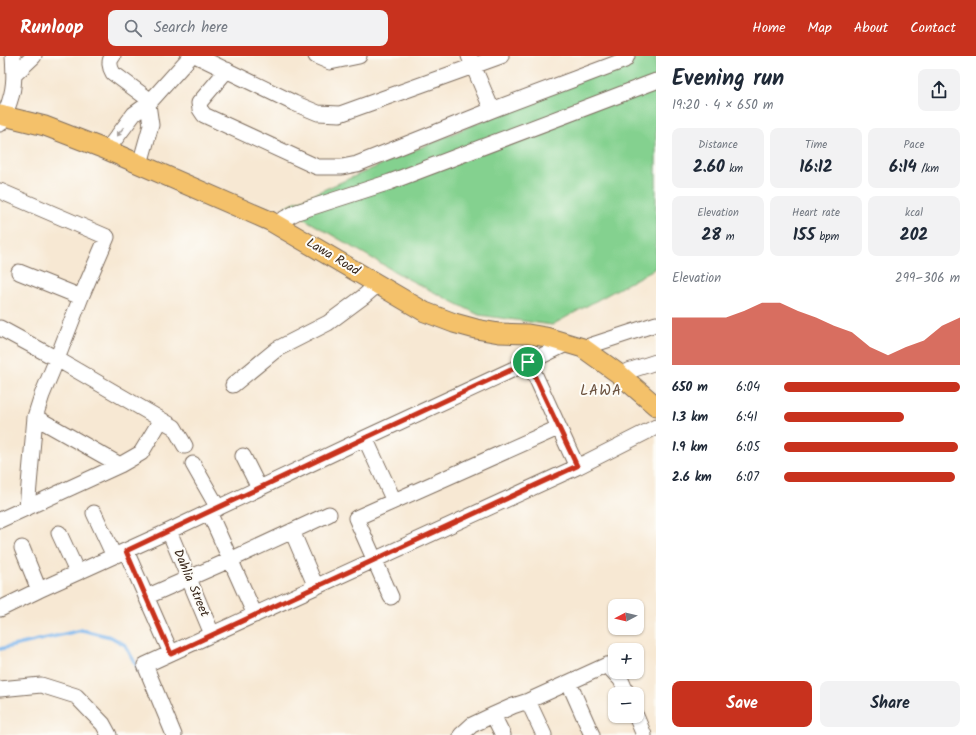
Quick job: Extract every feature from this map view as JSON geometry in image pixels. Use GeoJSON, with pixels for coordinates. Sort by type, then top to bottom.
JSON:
{"type":"FeatureCollection","features":[{"type":"Feature","properties":{"kind":"main road","name":"Lawa Road"},"geometry":{"type":"LineString","coordinates":[[1,118],[45,126],[107,150],[276,223],[425,312],[454,323],[476,329],[499,333],[528,334],[576,345],[619,374],[656,406]]}},
{"type":"Feature","properties":{"kind":"street"},"geometry":{"type":"LineString","coordinates":[[1,118],[10,102],[14,75],[13,56]]}},
{"type":"Feature","properties":{"kind":"street"},"geometry":{"type":"LineString","coordinates":[[14,75],[34,56]]}},
{"type":"Feature","properties":{"kind":"street"},"geometry":{"type":"LineString","coordinates":[[113,56],[110,58],[110,69],[113,73],[150,102],[151,125],[140,164]]}},
{"type":"Feature","properties":{"kind":"street"},"geometry":{"type":"LineString","coordinates":[[107,150],[134,114],[150,102],[191,56]]}},
{"type":"Feature","properties":{"kind":"street"},"geometry":{"type":"LineString","coordinates":[[197,56],[318,113],[340,114],[471,61],[501,56]]}},
{"type":"Feature","properties":{"kind":"street"},"geometry":{"type":"LineString","coordinates":[[316,56],[330,62],[359,56]]}},
{"type":"Feature","properties":{"kind":"street"},"geometry":{"type":"LineString","coordinates":[[227,70],[199,103],[200,110],[204,114],[317,167],[342,167],[357,164],[492,110],[625,60],[627,56]]}},
{"type":"Feature","properties":{"kind":"street"},"geometry":{"type":"LineString","coordinates":[[471,61],[492,110]]}},
{"type":"Feature","properties":{"kind":"street"},"geometry":{"type":"LineString","coordinates":[[276,223],[297,212],[390,182],[656,81]]}},
{"type":"Feature","properties":{"kind":"street"},"geometry":{"type":"LineString","coordinates":[[0,191],[106,237],[42,395],[35,417],[27,508]]}},
{"type":"Feature","properties":{"kind":"street"},"geometry":{"type":"LineString","coordinates":[[19,272],[81,298]]}},
{"type":"Feature","properties":{"kind":"street"},"geometry":{"type":"LineString","coordinates":[[234,385],[277,349],[328,323],[363,298],[378,284]]}},
{"type":"Feature","properties":{"kind":"street"},"geometry":{"type":"LineString","coordinates":[[2,604],[40,590],[169,531],[528,362],[576,345],[656,324]]}},
{"type":"Feature","properties":{"kind":"street"},"geometry":{"type":"LineString","coordinates":[[0,328],[57,359],[174,427],[185,446]]}},
{"type":"Feature","properties":{"kind":"street"},"geometry":{"type":"LineString","coordinates":[[528,362],[577,466]]}},
{"type":"Feature","properties":{"kind":"street"},"geometry":{"type":"LineString","coordinates":[[619,374],[656,362]]}},
{"type":"Feature","properties":{"kind":"street"},"geometry":{"type":"LineString","coordinates":[[35,417],[120,465]]}},
{"type":"Feature","properties":{"kind":"street"},"geometry":{"type":"LineString","coordinates":[[0,520],[120,465],[141,453],[161,420]]}},
{"type":"Feature","properties":{"kind":"street"},"geometry":{"type":"LineString","coordinates":[[174,735],[145,665],[577,466],[656,427]]}},
{"type":"Feature","properties":{"kind":"street"},"geometry":{"type":"LineString","coordinates":[[391,597],[356,518],[558,428]]}},
{"type":"Feature","properties":{"kind":"street"},"geometry":{"type":"LineString","coordinates":[[365,438],[394,501]]}},
{"type":"Feature","properties":{"kind":"street"},"geometry":{"type":"LineString","coordinates":[[243,456],[259,488]]}},
{"type":"Feature","properties":{"kind":"street"},"geometry":{"type":"LineString","coordinates":[[193,464],[213,510],[230,560],[255,615]]}},
{"type":"Feature","properties":{"kind":"street"},"geometry":{"type":"LineString","coordinates":[[94,513],[146,597],[171,654]]}},
{"type":"Feature","properties":{"kind":"street"},"geometry":{"type":"LineString","coordinates":[[146,597],[328,514]]}},
{"type":"Feature","properties":{"kind":"street","name":"Dahlia Street"},"geometry":{"type":"LineString","coordinates":[[169,531],[212,634]]}},
{"type":"Feature","properties":{"kind":"street"},"geometry":{"type":"LineString","coordinates":[[292,531],[316,586]]}},
{"type":"Feature","properties":{"kind":"street"},"geometry":{"type":"LineString","coordinates":[[59,533],[77,572]]}},
{"type":"Feature","properties":{"kind":"street"},"geometry":{"type":"LineString","coordinates":[[22,548],[40,590]]}},
{"type":"Feature","properties":{"kind":"street"},"geometry":{"type":"LineString","coordinates":[[461,735],[472,725],[607,665],[621,680],[624,687]]}},
{"type":"Feature","properties":{"kind":"street"},"geometry":{"type":"LineString","coordinates":[[569,683],[592,735]]}},
{"type":"Feature","properties":{"kind":"street"},"geometry":{"type":"LineString","coordinates":[[0,688],[41,685],[76,696],[103,724],[109,735]]}},
{"type":"Feature","properties":{"kind":"street"},"geometry":{"type":"LineString","coordinates":[[528,701],[544,735]]}},
{"type":"Feature","properties":{"kind":"street"},"geometry":{"type":"LineString","coordinates":[[493,715],[503,735]]}},
{"type":"Feature","properties":{"kind":"street"},"geometry":{"type":"LineString","coordinates":[[639,723],[644,735]]}},
{"type":"Feature","properties":{"kind":"green space"},"geometry":{"type":"Polygon","coordinates":[[[631,56],[656,56],[656,268],[552,325],[479,315],[406,278],[284,207],[631,56]]]}},
{"type":"Feature","properties":{"kind":"waterway"},"geometry":{"type":"LineString","coordinates":[[0,649],[82,630],[111,637],[125,645],[140,672]]}},
{"type":"Feature","properties":{"kind":"district","name":"LAWA"},"geometry":{"type":"Point","coordinates":[601,391]}},
{"type":"Feature","properties":{"kind":"route"},"geometry":{"type":"LineString","coordinates":[[528,362],[577,466],[171,654],[126,551],[528,362]]}}]}
